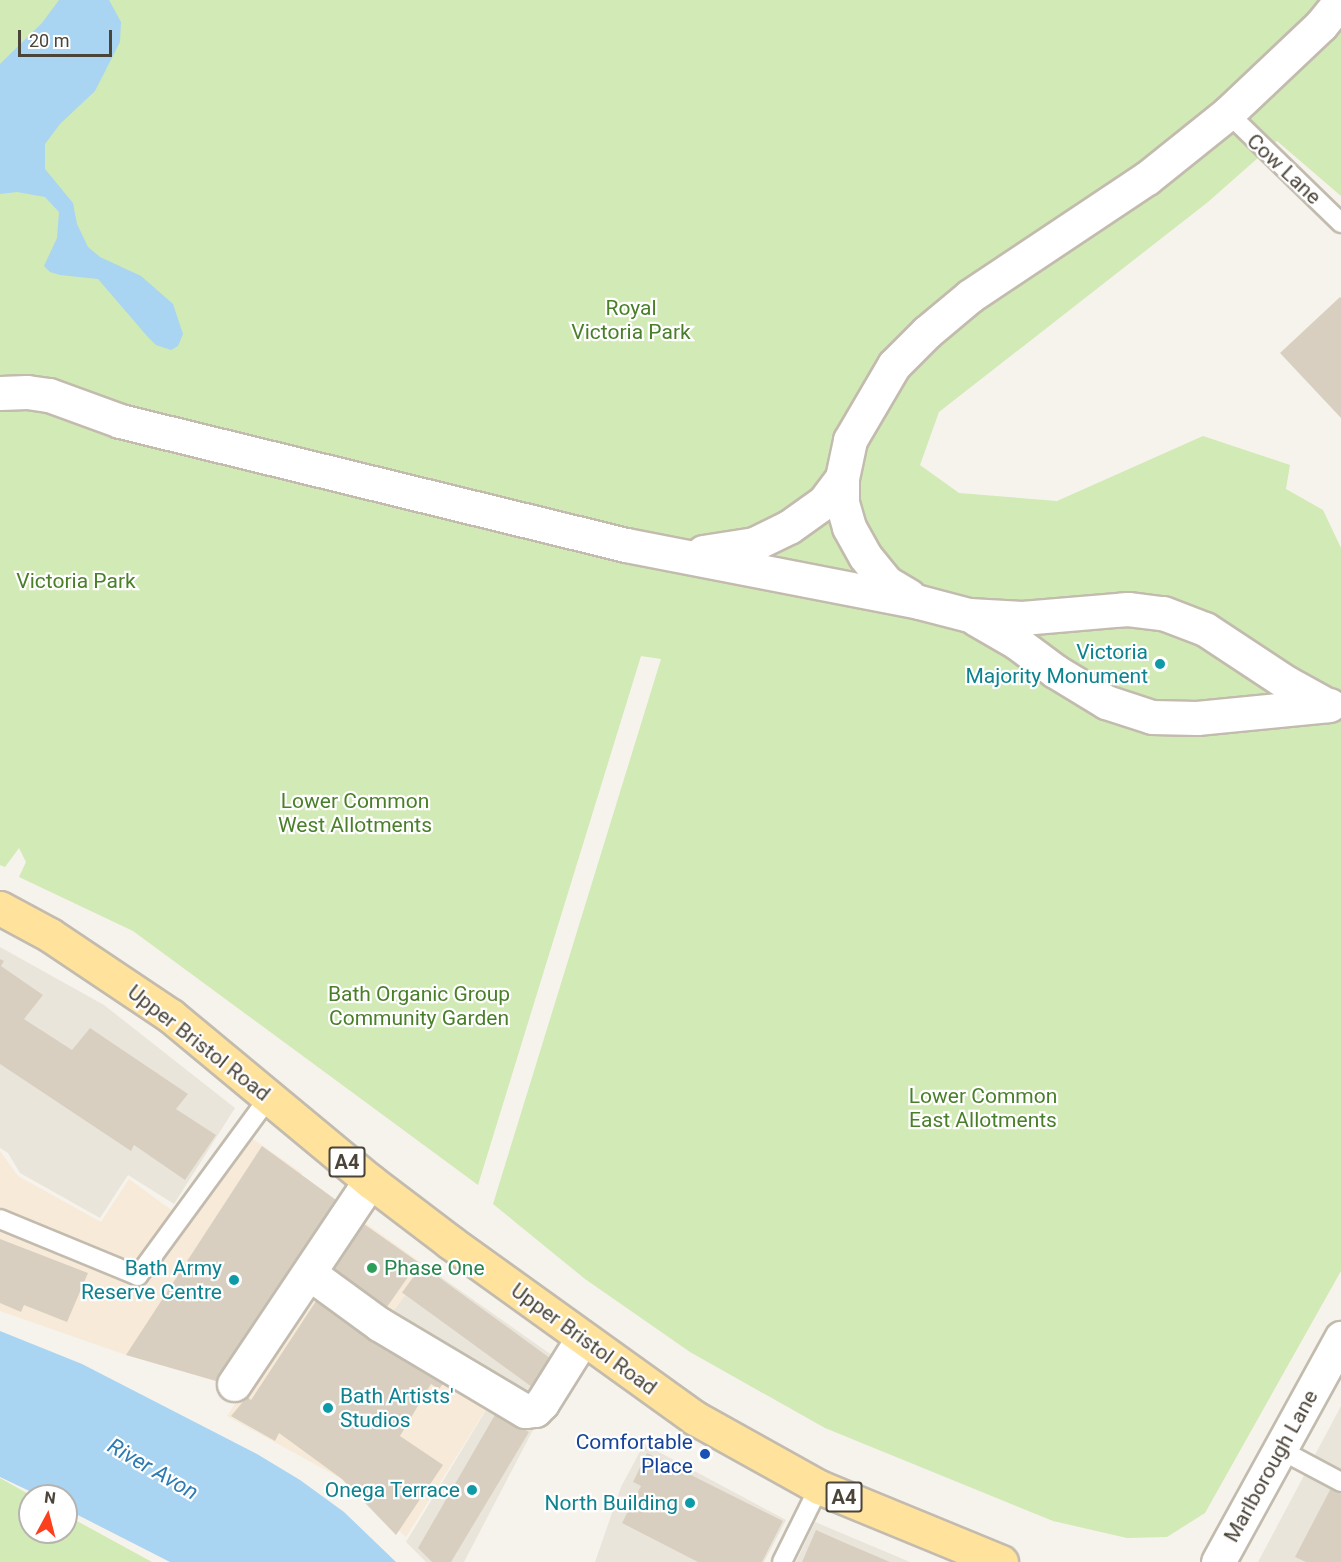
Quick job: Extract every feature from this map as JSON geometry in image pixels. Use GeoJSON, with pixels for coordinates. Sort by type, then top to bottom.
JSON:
{"type":"FeatureCollection","features":[{"type":"Feature","properties":{"kind":"main road","name":"Upper Bristol Road"},"geometry":{"type":"LineString","coordinates":[[0,908],[50,935],[162,1010],[370,1181],[582,1339],[695,1418],[819,1487],[1001,1562]]}},
{"type":"Feature","properties":{"kind":"street"},"geometry":{"type":"LineString","coordinates":[[919,602],[886,582],[865,556],[849,527],[842,503],[842,478],[850,440],[894,365],[927,332],[970,296],[1147,178],[1228,113],[1321,25],[1341,0]]}},
{"type":"Feature","properties":{"kind":"street"},"geometry":{"type":"LineString","coordinates":[[0,393],[27,392],[49,395],[120,421],[670,554],[919,602],[969,615],[1022,618],[1128,609],[1163,613],[1205,629],[1239,649],[1287,683],[1334,706]]}},
{"type":"Feature","properties":{"kind":"street"},"geometry":{"type":"LineString","coordinates":[[670,554],[713,551],[754,544],[789,528],[824,502],[842,478]]}},
{"type":"Feature","properties":{"kind":"street"},"geometry":{"type":"LineString","coordinates":[[969,615],[1016,642],[1055,671],[1106,702],[1152,717],[1197,718],[1334,706]]}},
{"type":"Feature","properties":{"kind":"street"},"geometry":{"type":"LineString","coordinates":[[234,1383],[370,1181]]}},
{"type":"Feature","properties":{"kind":"street"},"geometry":{"type":"LineString","coordinates":[[309,1273],[379,1324],[525,1411],[535,1410],[542,1403],[582,1339]]}},
{"type":"Feature","properties":{"kind":"street","name":"Marlborough Lane"},"geometry":{"type":"LineString","coordinates":[[1218,1562],[1341,1338]]}},
{"type":"Feature","properties":{"kind":"lane","name":"Cow Lane"},"geometry":{"type":"LineString","coordinates":[[1228,113],[1341,223]]}},
{"type":"Feature","properties":{"kind":"lane"},"geometry":{"type":"LineString","coordinates":[[0,1219],[138,1276],[269,1097]]}},
{"type":"Feature","properties":{"kind":"lane"},"geometry":{"type":"LineString","coordinates":[[1279,1449],[1341,1482]]}},
{"type":"Feature","properties":{"kind":"lane"},"geometry":{"type":"LineString","coordinates":[[782,1562],[819,1487]]}},
{"type":"Feature","properties":{"kind":"shaded area"},"geometry":{"type":"Polygon","coordinates":[[[0,947],[104,1005],[235,1108],[174,1204],[128,1175],[100,1218],[20,1173],[8,1153],[0,1148],[0,947]]]}},
{"type":"Feature","properties":{"kind":"shaded area"},"geometry":{"type":"Polygon","coordinates":[[[247,1135],[302,1173],[223,1383],[126,1355],[0,1311],[0,1151],[18,1176],[101,1222],[129,1179],[188,1222],[247,1135]]]}},
{"type":"Feature","properties":{"kind":"shaded area","name":"Bath Artists' Studios"},"geometry":{"type":"Polygon","coordinates":[[[357,1217],[427,1267],[379,1330],[491,1401],[406,1537],[340,1478],[227,1416],[357,1217]]]}},
{"type":"Feature","properties":{"kind":"shaded area"},"geometry":{"type":"Polygon","coordinates":[[[421,1263],[559,1360],[512,1421],[533,1430],[464,1562],[426,1562],[406,1542],[500,1387],[384,1313],[421,1263]]]}},
{"type":"Feature","properties":{"kind":"shaded area"},"geometry":{"type":"Polygon","coordinates":[[[1341,1406],[1341,1562],[1258,1562],[1341,1406]]]}},
{"type":"Feature","properties":{"kind":"shaded area","name":"North Building"},"geometry":{"type":"Polygon","coordinates":[[[644,1444],[786,1520],[764,1562],[595,1562],[621,1487],[644,1444]]]}},
{"type":"Feature","properties":{"kind":"shaded area"},"geometry":{"type":"Polygon","coordinates":[[[815,1522],[910,1562],[796,1562],[815,1522]]]}},
{"type":"Feature","properties":{"kind":"green space"},"geometry":{"type":"Polygon","coordinates":[[[0,0],[1341,0],[1341,196],[1277,141],[1208,202],[939,412],[920,465],[959,493],[1057,501],[1203,436],[1290,465],[1286,489],[1323,510],[1341,548],[1341,1271],[1205,1513],[1167,1537],[1127,1538],[1053,1521],[825,1428],[690,1352],[585,1279],[493,1204],[661,659],[641,656],[478,1185],[133,931],[19,877],[26,862],[19,848],[5,867],[0,865],[0,0]]]}},
{"type":"Feature","properties":{"kind":"green space"},"geometry":{"type":"Polygon","coordinates":[[[0,1478],[18,1488],[18,1544],[78,1544],[78,1522],[152,1562],[0,1562],[0,1478]]]}},
{"type":"Feature","properties":{"kind":"water"},"geometry":{"type":"Polygon","coordinates":[[[59,0],[109,0],[121,22],[120,42],[95,91],[60,124],[45,144],[45,169],[73,203],[77,224],[88,247],[100,257],[141,276],[173,304],[183,334],[178,346],[171,350],[156,345],[98,279],[60,275],[50,272],[44,266],[57,238],[59,212],[45,197],[17,192],[0,194],[0,64],[42,23],[59,0]]]}},
{"type":"Feature","properties":{"kind":"water","name":"River Avon"},"geometry":{"type":"Polygon","coordinates":[[[0,1331],[82,1364],[257,1454],[300,1480],[344,1512],[396,1562],[170,1562],[78,1515],[78,1484],[18,1486],[0,1477],[0,1331]]]}},
{"type":"Feature","properties":{"kind":"building"},"geometry":{"type":"Polygon","coordinates":[[[1341,298],[1341,418],[1280,353],[1341,298]]]}},
{"type":"Feature","properties":{"kind":"building"},"geometry":{"type":"Polygon","coordinates":[[[0,959],[4,961],[1,966],[43,995],[24,1019],[72,1050],[90,1028],[188,1094],[176,1109],[216,1135],[185,1180],[134,1145],[131,1151],[0,1064],[0,959]]]}},
{"type":"Feature","properties":{"kind":"building","name":"Bath Army Reserve Centre"},"geometry":{"type":"Polygon","coordinates":[[[262,1146],[343,1205],[223,1383],[126,1355],[262,1146]]]}},
{"type":"Feature","properties":{"kind":"building","name":"Phase One"},"geometry":{"type":"Polygon","coordinates":[[[361,1222],[418,1262],[382,1314],[325,1274],[361,1222]]]}},
{"type":"Feature","properties":{"kind":"building"},"geometry":{"type":"Polygon","coordinates":[[[0,1239],[88,1273],[67,1322],[24,1305],[21,1312],[0,1303],[0,1239]]]}},
{"type":"Feature","properties":{"kind":"building"},"geometry":{"type":"Polygon","coordinates":[[[422,1265],[552,1360],[532,1387],[402,1293],[422,1265]]]}},
{"type":"Feature","properties":{"kind":"building","name":"Bath Artists' Studios"},"geometry":{"type":"Polygon","coordinates":[[[320,1295],[449,1376],[439,1389],[431,1384],[400,1436],[443,1465],[396,1535],[342,1479],[279,1433],[275,1441],[231,1416],[247,1397],[251,1400],[320,1295]]]}},
{"type":"Feature","properties":{"kind":"building","name":"Onega Terrace"},"geometry":{"type":"Polygon","coordinates":[[[496,1413],[529,1432],[451,1562],[432,1562],[418,1548],[496,1413]]]}},
{"type":"Feature","properties":{"kind":"building","name":"North Building"},"geometry":{"type":"Polygon","coordinates":[[[647,1453],[783,1521],[762,1562],[698,1562],[622,1523],[641,1486],[633,1482],[647,1453]]]}},
{"type":"Feature","properties":{"kind":"building"},"geometry":{"type":"Polygon","coordinates":[[[1332,1486],[1341,1491],[1341,1562],[1306,1562],[1295,1557],[1332,1486]]]}},
{"type":"Feature","properties":{"kind":"building"},"geometry":{"type":"Polygon","coordinates":[[[816,1530],[843,1542],[890,1562],[802,1562],[816,1530]]]}},
{"type":"Feature","properties":{"kind":"place","name":"Victoria Majority Monument"},"geometry":{"type":"Point","coordinates":[1160,664]}},
{"type":"Feature","properties":{"kind":"place","name":"Phase One"},"geometry":{"type":"Point","coordinates":[372,1268]}},
{"type":"Feature","properties":{"kind":"place","name":"Bath Army Reserve Centre"},"geometry":{"type":"Point","coordinates":[234,1280]}},
{"type":"Feature","properties":{"kind":"place","name":"Bath Artists' Studios"},"geometry":{"type":"Point","coordinates":[328,1408]}},
{"type":"Feature","properties":{"kind":"place","name":"Comfortable Place"},"geometry":{"type":"Point","coordinates":[705,1454]}},
{"type":"Feature","properties":{"kind":"place","name":"Onega Terrace"},"geometry":{"type":"Point","coordinates":[472,1490]}},
{"type":"Feature","properties":{"kind":"place","name":"North Building"},"geometry":{"type":"Point","coordinates":[690,1503]}},
{"type":"Feature","properties":{"kind":"park label","name":"Royal Victoria Park"},"geometry":{"type":"Point","coordinates":[631,320]}},
{"type":"Feature","properties":{"kind":"park label","name":"Victoria Park"},"geometry":{"type":"Point","coordinates":[76,581]}},
{"type":"Feature","properties":{"kind":"park label","name":"Lower Common West Allotments"},"geometry":{"type":"Point","coordinates":[355,813]}},
{"type":"Feature","properties":{"kind":"park label","name":"Bath Organic Group Community Garden"},"geometry":{"type":"Point","coordinates":[419,1006]}},
{"type":"Feature","properties":{"kind":"park label","name":"Lower Common East Allotments"},"geometry":{"type":"Point","coordinates":[983,1108]}}]}
